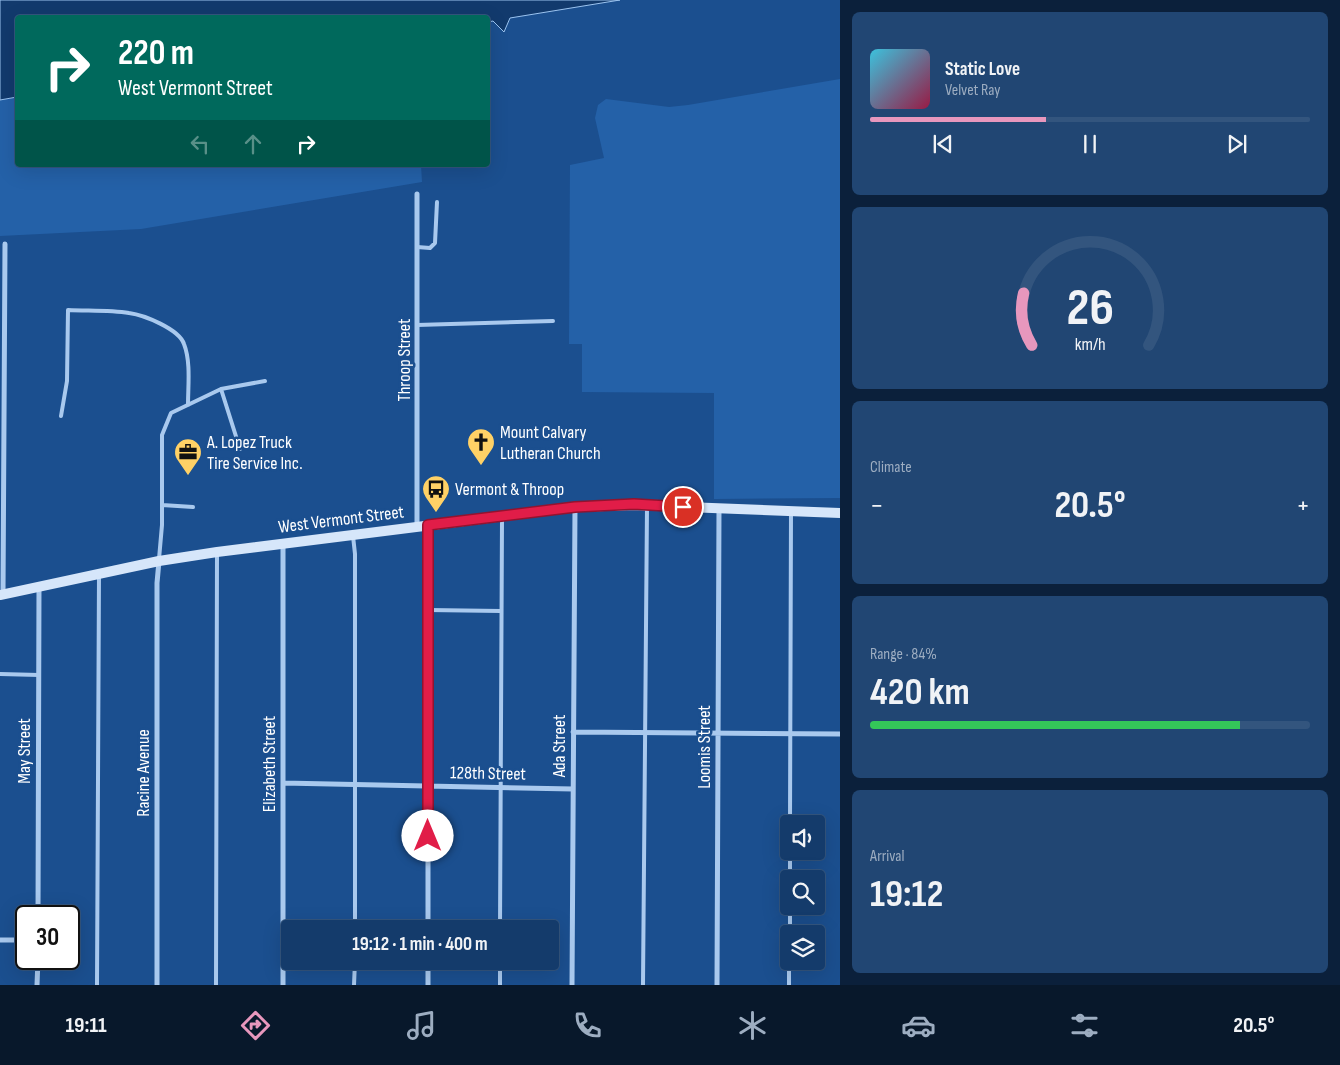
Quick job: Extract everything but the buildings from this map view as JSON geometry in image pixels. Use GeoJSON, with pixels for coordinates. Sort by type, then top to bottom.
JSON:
{"type":"FeatureCollection","features":[{"type":"Feature","properties":{"kind":"street","name":"Throop Street"},"geometry":{"type":"LineString","coordinates":[[417,194],[417,325],[423,525],[428,610],[428,920]]}},
{"type":"Feature","properties":{"kind":"street"},"geometry":{"type":"LineString","coordinates":[[1,594],[5,244]]}},
{"type":"Feature","properties":{"kind":"street","name":"West Vermont Street"},"geometry":{"type":"LineString","coordinates":[[1,594],[159,561],[217,552],[575,507],[647,506],[840,513]]}},
{"type":"Feature","properties":{"kind":"street","name":"Ada Street"},"geometry":{"type":"LineString","coordinates":[[572,985],[575,507]]}},
{"type":"Feature","properties":{"kind":"street","name":"Loomis Street"},"geometry":{"type":"LineString","coordinates":[[717,985],[719,509]]}},
{"type":"Feature","properties":{"kind":"street","name":"Elizabeth Street"},"geometry":{"type":"LineString","coordinates":[[282,985],[283,543]]}},
{"type":"Feature","properties":{"kind":"street","name":"Racine Avenue"},"geometry":{"type":"LineString","coordinates":[[157,985],[157,582],[159,561]]}},
{"type":"Feature","properties":{"kind":"street","name":"May Street"},"geometry":{"type":"LineString","coordinates":[[38,905],[39,586]]}},
{"type":"Feature","properties":{"kind":"street"},"geometry":{"type":"LineString","coordinates":[[573,732],[840,734]]}},
{"type":"Feature","properties":{"kind":"street","name":"128th Street"},"geometry":{"type":"LineString","coordinates":[[283,783],[573,788]]}},
{"type":"Feature","properties":{"kind":"street"},"geometry":{"type":"LineString","coordinates":[[0,940],[15,940]]}},
{"type":"Feature","properties":{"kind":"street"},"geometry":{"type":"LineString","coordinates":[[38,970],[38,985]]}},
{"type":"Feature","properties":{"kind":"street"},"geometry":{"type":"LineString","coordinates":[[428,970],[428,985]]}},
{"type":"Feature","properties":{"kind":"lane"},"geometry":{"type":"LineString","coordinates":[[417,248],[430,248],[435,243],[437,202]]}},
{"type":"Feature","properties":{"kind":"lane"},"geometry":{"type":"LineString","coordinates":[[61,416],[67,381],[68,310],[131,313],[163,325],[177,334],[184,342],[187,354],[188,405]]}},
{"type":"Feature","properties":{"kind":"lane"},"geometry":{"type":"LineString","coordinates":[[417,325],[553,321]]}},
{"type":"Feature","properties":{"kind":"lane"},"geometry":{"type":"LineString","coordinates":[[159,561],[162,505],[162,435],[171,413],[221,389],[265,381]]}},
{"type":"Feature","properties":{"kind":"lane"},"geometry":{"type":"LineString","coordinates":[[221,389],[240,449]]}},
{"type":"Feature","properties":{"kind":"lane"},"geometry":{"type":"LineString","coordinates":[[162,505],[193,507]]}},
{"type":"Feature","properties":{"kind":"lane"},"geometry":{"type":"LineString","coordinates":[[643,985],[647,506]]}},
{"type":"Feature","properties":{"kind":"lane"},"geometry":{"type":"LineString","coordinates":[[790,815],[791,511]]}},
{"type":"Feature","properties":{"kind":"lane"},"geometry":{"type":"LineString","coordinates":[[500,920],[502,515]]}},
{"type":"Feature","properties":{"kind":"lane"},"geometry":{"type":"LineString","coordinates":[[353,534],[356,554],[355,920]]}},
{"type":"Feature","properties":{"kind":"lane"},"geometry":{"type":"LineString","coordinates":[[216,985],[217,552]]}},
{"type":"Feature","properties":{"kind":"lane"},"geometry":{"type":"LineString","coordinates":[[97,985],[99,574]]}},
{"type":"Feature","properties":{"kind":"lane"},"geometry":{"type":"LineString","coordinates":[[428,610],[501,611]]}},
{"type":"Feature","properties":{"kind":"lane"},"geometry":{"type":"LineString","coordinates":[[0,674],[38,675]]}},
{"type":"Feature","properties":{"kind":"lane"},"geometry":{"type":"LineString","coordinates":[[354,970],[354,985]]}},
{"type":"Feature","properties":{"kind":"lane"},"geometry":{"type":"LineString","coordinates":[[500,970],[500,985]]}},
{"type":"Feature","properties":{"kind":"lane"},"geometry":{"type":"LineString","coordinates":[[789,970],[789,985]]}},
{"type":"Feature","properties":{"kind":"shaded area"},"geometry":{"type":"Polygon","coordinates":[[[0,0],[620,0],[510,18],[504,32],[493,21],[490,22],[490,15],[15,15],[15,97],[0,100],[0,0]]]}},
{"type":"Feature","properties":{"kind":"shaded area"},"geometry":{"type":"Polygon","coordinates":[[[840,79],[840,498],[714,499],[714,393],[582,392],[582,344],[569,344],[570,165],[604,158],[595,118],[598,105],[606,99],[669,107],[840,79]]]}},
{"type":"Feature","properties":{"kind":"shaded area"},"geometry":{"type":"Polygon","coordinates":[[[15,97],[15,167],[421,167],[422,182],[141,229],[0,236],[0,100],[15,97]]]}},
{"type":"Feature","properties":{"kind":"place","name":"Mount Calvary Lutheran Church"},"geometry":{"type":"Point","coordinates":[481,466]}},
{"type":"Feature","properties":{"kind":"place","name":"A. Lopez Truck Tire Service Inc."},"geometry":{"type":"Point","coordinates":[188,476]}},
{"type":"Feature","properties":{"kind":"place","name":"Vermont & Throop"},"geometry":{"type":"Point","coordinates":[436,513]}},
{"type":"Feature","properties":{"kind":"route"},"geometry":{"type":"LineString","coordinates":[[428,836],[428,525],[575,507],[634,504],[683,507]]}}]}
